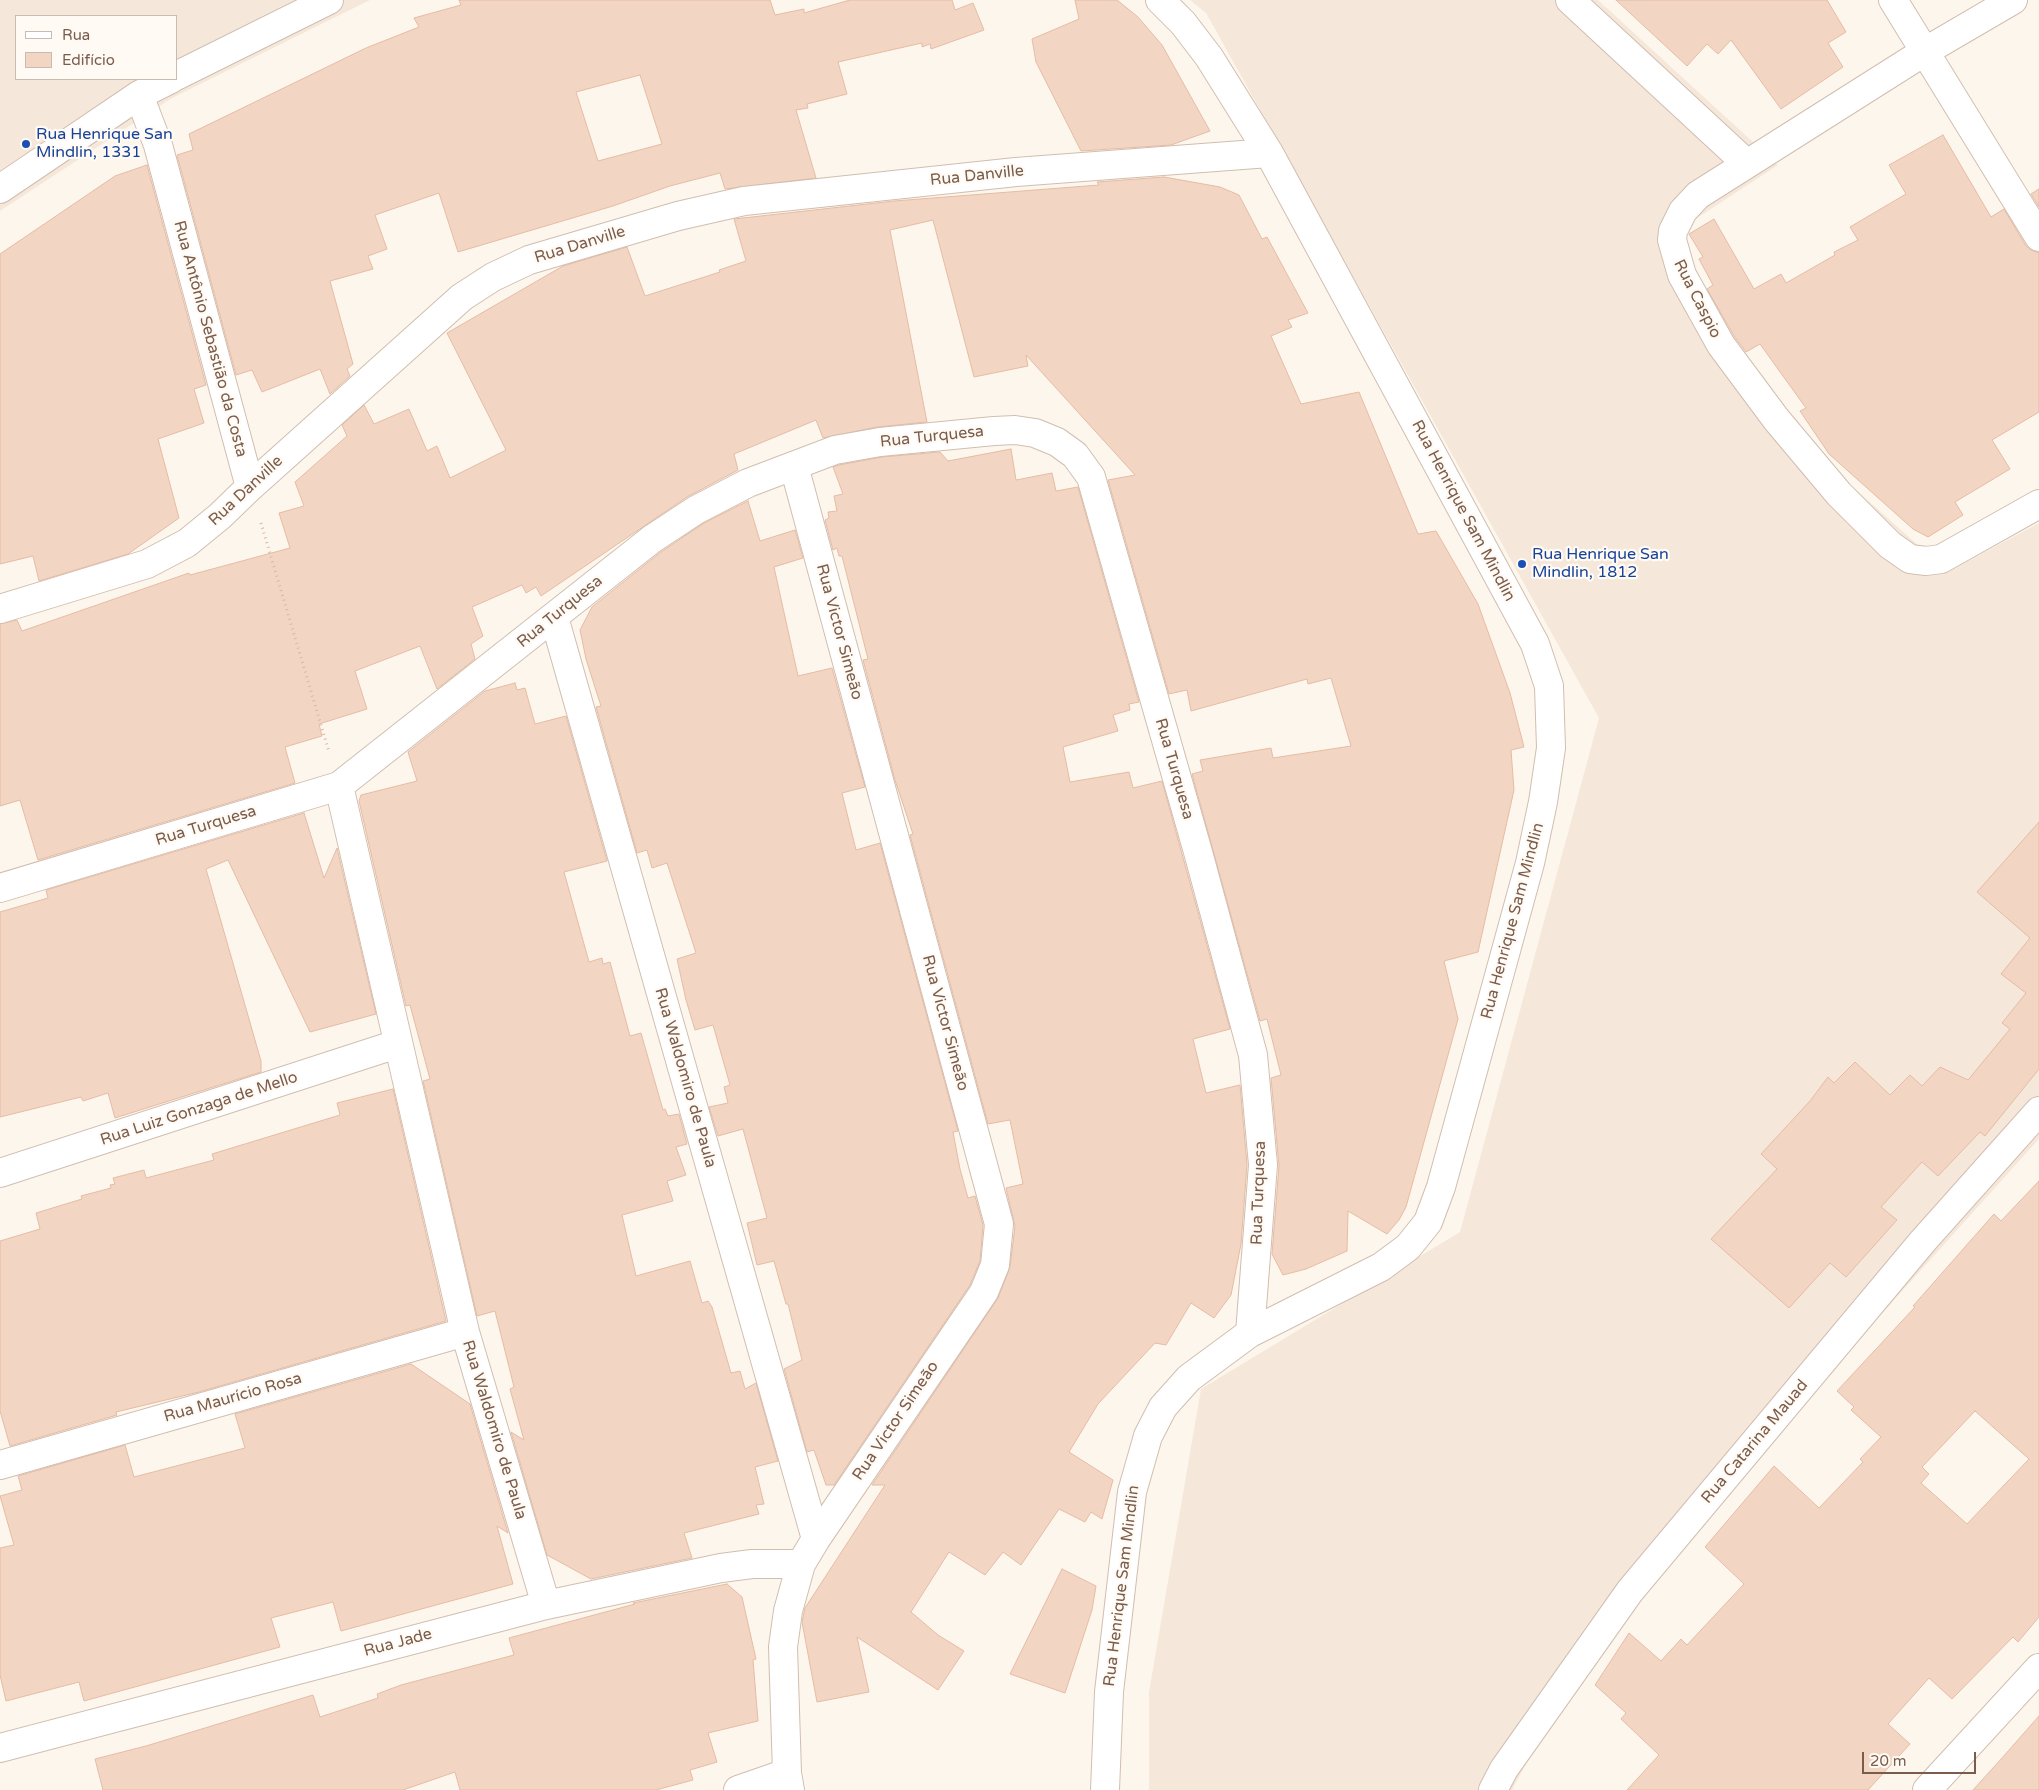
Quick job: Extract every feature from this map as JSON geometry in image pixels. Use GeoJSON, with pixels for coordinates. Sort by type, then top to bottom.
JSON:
{"type":"FeatureCollection","features":[{"type":"Feature","properties":{"kind":"street"},"geometry":{"type":"LineString","coordinates":[[178,75],[329,0]]}},
{"type":"Feature","properties":{"kind":"street","name":"Rua Henrique Sam Mindlin"},"geometry":{"type":"LineString","coordinates":[[1105,1790],[1109,1692],[1132,1492],[1148,1436],[1163,1407],[1189,1378],[1250,1333],[1381,1267],[1408,1246],[1428,1222],[1441,1187],[1530,863],[1543,802],[1551,748],[1549,686],[1535,644],[1269,153],[1209,57],[1183,23],[1160,0]]}},
{"type":"Feature","properties":{"kind":"street"},"geometry":{"type":"LineString","coordinates":[[1570,0],[1746,163]]}},
{"type":"Feature","properties":{"kind":"street"},"geometry":{"type":"LineString","coordinates":[[1893,0],[2039,237]]}},
{"type":"Feature","properties":{"kind":"street","name":"Rua Caspio"},"geometry":{"type":"LineString","coordinates":[[2012,0],[1924,52],[1698,194],[1683,211],[1673,231],[1672,240],[1682,275],[1721,345],[1776,420],[1874,531],[1910,559],[1926,561],[1941,559],[2039,504]]}},
{"type":"Feature","properties":{"kind":"street"},"geometry":{"type":"LineString","coordinates":[[0,189],[139,95],[170,80]]}},
{"type":"Feature","properties":{"kind":"street","name":"Rua Antônio Sebastião da Costa"},"geometry":{"type":"LineString","coordinates":[[139,95],[158,145],[250,487]]}},
{"type":"Feature","properties":{"kind":"street","name":"Rua Danville"},"geometry":{"type":"LineString","coordinates":[[0,609],[147,564],[187,543],[220,516],[462,297],[493,277],[529,260],[678,216],[744,201],[1016,172],[1269,153]]}},
{"type":"Feature","properties":{"kind":"street","name":"Rua Turquesa"},"geometry":{"type":"LineString","coordinates":[[0,888],[339,786],[652,538],[696,510],[748,483],[835,450],[880,442],[1015,430],[1035,433],[1057,442],[1075,455],[1091,477],[1198,852],[1253,1055],[1263,1165],[1250,1333]]}},
{"type":"Feature","properties":{"kind":"street","name":"Rua Victor Simeão"},"geometry":{"type":"LineString","coordinates":[[789,1781],[784,1647],[788,1611],[801,1564],[816,1539],[984,1292],[995,1265],[999,1224],[794,466]]}},
{"type":"Feature","properties":{"kind":"street","name":"Rua Waldomiro de Paula"},"geometry":{"type":"LineString","coordinates":[[554,616],[816,1539]]}},
{"type":"Feature","properties":{"kind":"street","name":"Rua Waldomiro de Paula"},"geometry":{"type":"LineString","coordinates":[[339,786],[465,1332],[546,1605]]}},
{"type":"Feature","properties":{"kind":"street","name":"Rua Luiz Gonzaga de Mello"},"geometry":{"type":"LineString","coordinates":[[0,1173],[397,1044]]}},
{"type":"Feature","properties":{"kind":"street","name":"Rua Catarina Mauad"},"geometry":{"type":"LineString","coordinates":[[1493,1790],[1504,1769],[1630,1591],[1922,1241],[2039,1111]]}},
{"type":"Feature","properties":{"kind":"street","name":"Rua Maurício Rosa"},"geometry":{"type":"LineString","coordinates":[[0,1465],[465,1332]]}},
{"type":"Feature","properties":{"kind":"street","name":"Rua Jade"},"geometry":{"type":"LineString","coordinates":[[0,1748],[546,1605],[721,1568],[752,1564],[801,1564]]}},
{"type":"Feature","properties":{"kind":"street"},"geometry":{"type":"LineString","coordinates":[[1927,1790],[2039,1668]]}},
{"type":"Feature","properties":{"kind":"street"},"geometry":{"type":"LineString","coordinates":[[738,1790],[789,1781]]}},
{"type":"Feature","properties":{"kind":"path"},"geometry":{"type":"LineString","coordinates":[[250,487],[339,786]]}},
{"type":"Feature","properties":{"kind":"shaded area"},"geometry":{"type":"Polygon","coordinates":[[[0,0],[370,0],[172,98],[0,211],[0,0]]]}},
{"type":"Feature","properties":{"kind":"shaded area"},"geometry":{"type":"Polygon","coordinates":[[[1190,0],[1598,0],[1778,165],[1685,226],[1690,281],[1807,446],[1948,572],[2039,523],[2039,1139],[1813,1390],[1653,1585],[1542,1734],[1512,1790],[1149,1790],[1149,1692],[1201,1389],[1460,1232],[1599,718],[1206,13],[1190,0]]]}},
{"type":"Feature","properties":{"kind":"building"},"geometry":{"type":"Polygon","coordinates":[[[459,0],[770,0],[775,15],[804,9],[804,13],[850,0],[952,0],[955,10],[973,3],[984,30],[931,49],[930,44],[922,47],[922,43],[838,62],[847,94],[807,104],[808,108],[796,110],[816,178],[725,189],[720,173],[670,186],[613,206],[458,252],[439,193],[375,215],[387,249],[368,256],[373,269],[330,281],[353,364],[347,369],[350,376],[330,394],[320,369],[262,392],[252,370],[236,375],[177,155],[193,150],[189,134],[366,48],[419,27],[414,18],[461,5],[459,0]],[[640,75],[576,92],[598,161],[662,144],[640,75]]]}},
{"type":"Feature","properties":{"kind":"building"},"geometry":{"type":"Polygon","coordinates":[[[1075,0],[1117,0],[1138,17],[1162,45],[1210,131],[1171,145],[1081,151],[1036,62],[1032,39],[1079,19],[1075,0]]]}},
{"type":"Feature","properties":{"kind":"building"},"geometry":{"type":"Polygon","coordinates":[[[1616,0],[1827,0],[1846,32],[1828,43],[1843,67],[1781,109],[1731,40],[1718,54],[1707,44],[1687,66],[1616,0]]]}},
{"type":"Feature","properties":{"kind":"building"},"geometry":{"type":"Polygon","coordinates":[[[1943,135],[1991,217],[2004,209],[2026,246],[2039,253],[2039,412],[1992,440],[2010,469],[1955,502],[1963,515],[1928,537],[1913,529],[1829,454],[1800,411],[1806,408],[1760,344],[1746,352],[1734,336],[1707,289],[1713,285],[1699,259],[1703,257],[1689,234],[1714,219],[1754,289],[1781,274],[1786,283],[1835,255],[1834,252],[1858,240],[1850,227],[1906,194],[1889,165],[1943,135]]]}},
{"type":"Feature","properties":{"kind":"building"},"geometry":{"type":"Polygon","coordinates":[[[147,165],[206,385],[194,389],[204,423],[158,439],[179,518],[128,554],[39,581],[33,556],[0,564],[0,254],[115,176],[147,165]]]}},
{"type":"Feature","properties":{"kind":"building"},"geometry":{"type":"Polygon","coordinates":[[[1164,177],[1220,187],[1239,195],[1262,239],[1267,237],[1308,313],[1288,320],[1292,327],[1271,336],[1301,404],[1359,392],[1418,534],[1436,531],[1478,604],[1510,693],[1524,747],[1511,750],[1514,790],[1478,952],[1444,961],[1458,1019],[1406,1207],[1399,1220],[1387,1234],[1348,1211],[1347,1251],[1306,1269],[1283,1275],[1272,1254],[1279,1166],[1271,1078],[1281,1075],[1267,1019],[1260,1021],[1192,774],[1203,771],[1200,760],[1271,748],[1273,758],[1351,746],[1331,678],[1308,684],[1307,679],[1191,711],[1187,690],[1169,694],[1108,480],[1135,475],[1026,355],[1028,366],[974,377],[933,220],[890,230],[927,422],[877,427],[823,438],[816,420],[734,454],[738,470],[687,497],[541,596],[536,587],[526,593],[522,585],[472,607],[483,636],[471,644],[475,659],[437,689],[420,646],[355,671],[367,709],[319,724],[322,736],[285,747],[295,783],[38,860],[20,800],[0,806],[0,624],[17,620],[22,631],[189,573],[190,575],[290,548],[279,513],[304,506],[295,482],[347,436],[342,425],[364,405],[374,424],[409,409],[427,451],[437,446],[450,478],[506,450],[447,333],[563,266],[627,247],[645,296],[720,272],[719,270],[746,261],[734,219],[894,201],[1099,185],[1097,182],[1164,177]]]}},
{"type":"Feature","properties":{"kind":"building"},"geometry":{"type":"Polygon","coordinates":[[[2039,189],[2039,207],[2031,194],[2039,189]]]}},
{"type":"Feature","properties":{"kind":"building"},"geometry":{"type":"Polygon","coordinates":[[[1011,449],[1016,480],[1052,473],[1056,491],[1078,487],[1139,702],[1129,704],[1130,710],[1113,715],[1118,731],[1063,747],[1070,782],[1129,772],[1133,788],[1162,781],[1230,1029],[1193,1039],[1206,1093],[1240,1085],[1247,1165],[1241,1244],[1231,1295],[1214,1318],[1191,1303],[1166,1345],[1155,1343],[1098,1404],[1069,1452],[1113,1480],[1102,1519],[1091,1512],[1085,1522],[1059,1509],[1021,1565],[1003,1552],[985,1575],[949,1552],[911,1612],[938,1635],[964,1651],[938,1690],[857,1637],[869,1692],[817,1702],[802,1622],[805,1608],[885,1485],[872,1485],[998,1298],[1010,1267],[1015,1226],[1006,1188],[1023,1184],[1010,1120],[988,1124],[910,835],[913,834],[895,780],[863,660],[868,659],[842,556],[839,556],[837,548],[833,550],[825,520],[829,518],[828,512],[837,511],[834,496],[843,494],[833,467],[882,457],[940,452],[948,461],[1011,449]]]}},
{"type":"Feature","properties":{"kind":"building"},"geometry":{"type":"Polygon","coordinates":[[[748,501],[760,541],[795,530],[803,558],[774,567],[798,676],[832,668],[865,787],[842,793],[856,850],[880,843],[958,1131],[953,1132],[960,1169],[968,1198],[975,1196],[983,1225],[980,1261],[970,1285],[834,1485],[826,1485],[814,1450],[807,1452],[784,1369],[802,1360],[788,1304],[786,1304],[774,1261],[757,1265],[747,1223],[767,1218],[743,1129],[718,1136],[709,1107],[728,1103],[724,1087],[730,1085],[713,1025],[695,1030],[686,1000],[677,959],[696,953],[667,863],[652,868],[647,850],[637,853],[596,707],[601,706],[586,659],[580,630],[592,607],[661,552],[704,523],[748,501]]]}},
{"type":"Feature","properties":{"kind":"building"},"geometry":{"type":"Polygon","coordinates":[[[515,683],[517,690],[525,688],[535,724],[566,716],[607,861],[564,872],[589,962],[602,958],[603,964],[610,962],[630,1036],[641,1033],[663,1110],[665,1109],[668,1116],[679,1114],[687,1144],[676,1147],[686,1175],[667,1181],[673,1201],[622,1215],[636,1276],[690,1261],[702,1303],[708,1301],[712,1307],[731,1373],[740,1371],[745,1389],[756,1383],[778,1461],[755,1467],[764,1504],[756,1505],[759,1514],[684,1533],[692,1558],[591,1579],[547,1555],[511,1432],[524,1440],[510,1389],[514,1387],[495,1311],[477,1316],[423,1081],[430,1079],[410,1005],[406,1006],[359,801],[361,795],[417,781],[408,752],[485,691],[515,683]]]}},
{"type":"Feature","properties":{"kind":"building"},"geometry":{"type":"Polygon","coordinates":[[[304,813],[324,878],[337,848],[376,1014],[310,1032],[228,860],[206,869],[261,1061],[261,1072],[115,1118],[108,1093],[83,1101],[81,1097],[0,1117],[0,912],[48,898],[46,890],[304,813]]]}},
{"type":"Feature","properties":{"kind":"building"},"geometry":{"type":"Polygon","coordinates":[[[2039,822],[2039,1069],[1985,1136],[1980,1132],[1938,1176],[1922,1162],[1881,1207],[1897,1220],[1846,1277],[1830,1263],[1789,1308],[1711,1239],[1777,1169],[1761,1154],[1810,1101],[1828,1077],[1834,1083],[1855,1062],[1890,1095],[1910,1075],[1922,1086],[1940,1067],[1968,1080],[2010,1029],[2002,1023],[2026,993],[2001,974],[2030,938],[1977,892],[2039,822]]]}},
{"type":"Feature","properties":{"kind":"building"},"geometry":{"type":"Polygon","coordinates":[[[393,1089],[446,1321],[199,1392],[116,1412],[117,1415],[10,1446],[0,1411],[0,1241],[40,1229],[36,1213],[82,1199],[81,1196],[111,1188],[110,1185],[115,1184],[113,1178],[144,1170],[146,1178],[214,1160],[212,1154],[340,1115],[337,1103],[393,1089]]]}},
{"type":"Feature","properties":{"kind":"building"},"geometry":{"type":"Polygon","coordinates":[[[2039,1181],[2039,1617],[2018,1642],[2013,1637],[1952,1699],[1929,1678],[1888,1724],[1910,1744],[1868,1790],[1627,1790],[1659,1755],[1621,1719],[1626,1713],[1595,1685],[1629,1633],[1661,1661],[1681,1639],[1687,1645],[1744,1584],[1705,1547],[1774,1466],[1819,1508],[1863,1462],[1860,1459],[1881,1437],[1851,1410],[1854,1407],[1837,1391],[1915,1307],[1913,1306],[1994,1214],[2001,1221],[2039,1181]],[[1975,1411],[1922,1467],[1929,1474],[1921,1483],[1967,1524],[2029,1459],[1975,1411]]]}},
{"type":"Feature","properties":{"kind":"building"},"geometry":{"type":"Polygon","coordinates":[[[411,1364],[470,1404],[508,1533],[497,1526],[513,1584],[341,1631],[333,1602],[271,1618],[280,1647],[84,1701],[79,1682],[6,1701],[0,1675],[0,1548],[14,1545],[0,1496],[22,1490],[18,1476],[125,1445],[134,1477],[245,1448],[235,1414],[411,1364]]]}},
{"type":"Feature","properties":{"kind":"building"},"geometry":{"type":"Polygon","coordinates":[[[1062,1569],[1096,1586],[1092,1610],[1065,1693],[1010,1674],[1062,1569]]]}},
{"type":"Feature","properties":{"kind":"building"},"geometry":{"type":"Polygon","coordinates":[[[727,1584],[742,1597],[756,1659],[753,1660],[758,1721],[708,1733],[717,1762],[690,1770],[693,1780],[656,1790],[460,1790],[455,1772],[403,1790],[103,1790],[95,1759],[146,1746],[313,1695],[320,1717],[378,1698],[377,1694],[401,1685],[514,1655],[509,1638],[635,1604],[633,1603],[727,1584]]]}},
{"type":"Feature","properties":{"kind":"building"},"geometry":{"type":"Polygon","coordinates":[[[2039,1716],[2039,1790],[1973,1790],[2002,1758],[2039,1716]]]}},
{"type":"Feature","properties":{"kind":"place","name":"Rua Henrique San Mindlin, 1331"},"geometry":{"type":"Point","coordinates":[26,144]}},
{"type":"Feature","properties":{"kind":"place","name":"Rua Henrique San Mindlin, 1812"},"geometry":{"type":"Point","coordinates":[1522,564]}}]}
